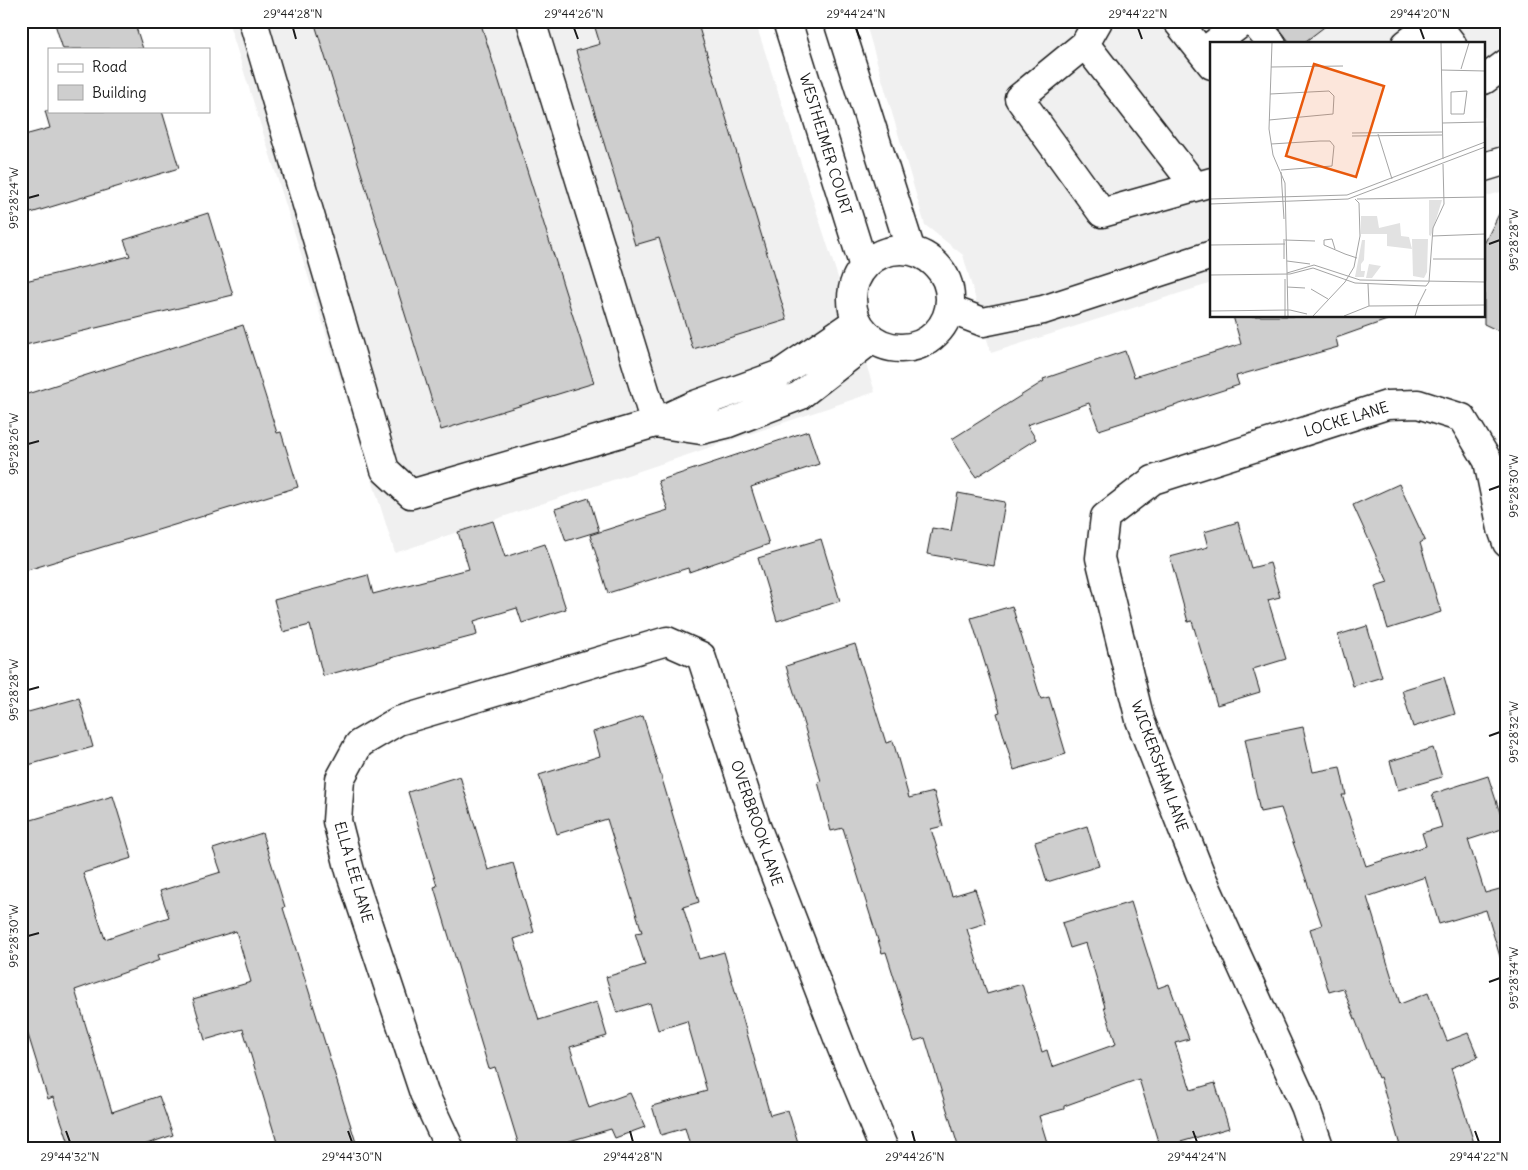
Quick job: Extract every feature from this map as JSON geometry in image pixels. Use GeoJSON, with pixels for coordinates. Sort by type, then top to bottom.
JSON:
{"type":"FeatureCollection","features":[{"type":"Feature","properties":{"kind":"street"},"geometry":{"type":"LineString","coordinates":[[253,21],[385,470],[411,494],[654,423],[692,406],[778,375],[864,330]]}},
{"type":"Feature","properties":{"kind":"street"},"geometry":{"type":"LineString","coordinates":[[531,21],[654,423]]}},
{"type":"Feature","properties":{"kind":"street","name":"WESTHEIMER COURT"},"geometry":{"type":"LineString","coordinates":[[787,21],[864,267]]}},
{"type":"Feature","properties":{"kind":"street"},"geometry":{"type":"LineString","coordinates":[[838,21],[912,251]]}},
{"type":"Feature","properties":{"kind":"street"},"geometry":{"type":"LineString","coordinates":[[1177,21],[1210,52]]}},
{"type":"Feature","properties":{"kind":"street"},"geometry":{"type":"LineString","coordinates":[[1221,42],[1244,21]]}},
{"type":"Feature","properties":{"kind":"street"},"geometry":{"type":"LineString","coordinates":[[1253,21],[1270,42]]}},
{"type":"Feature","properties":{"kind":"street"},"geometry":{"type":"LineString","coordinates":[[1409,42],[1436,22],[1451,42]]}},
{"type":"Feature","properties":{"kind":"street"},"geometry":{"type":"LineString","coordinates":[[1092,33],[1204,184],[1102,213],[1019,98],[1092,33]]}},
{"type":"Feature","properties":{"kind":"street"},"geometry":{"type":"LineString","coordinates":[[1486,79],[1507,63]]}},
{"type":"Feature","properties":{"kind":"street"},"geometry":{"type":"LineString","coordinates":[[1486,166],[1507,160]]}},
{"type":"Feature","properties":{"kind":"street"},"geometry":{"type":"LineString","coordinates":[[898,250],[912,251],[926,257],[937,266],[945,279],[949,294],[949,309],[943,324],[933,337],[919,345],[903,349],[886,347],[864,330],[852,307],[852,293],[856,279],[864,267],[874,258],[898,250]]}},
{"type":"Feature","properties":{"kind":"street"},"geometry":{"type":"LineString","coordinates":[[949,309],[983,322],[1043,310],[1210,256]]}},
{"type":"Feature","properties":{"kind":"street","name":"LOCKE LANE"},"geometry":{"type":"LineString","coordinates":[[1274,441],[1387,405],[1418,404],[1462,418],[1488,461],[1507,543]]}},
{"type":"Feature","properties":{"kind":"street","name":"WICKERSHAM LANE"},"geometry":{"type":"LineString","coordinates":[[1274,441],[1153,480],[1105,517],[1100,558],[1140,720],[1202,878],[1305,1106],[1320,1149]]}},
{"type":"Feature","properties":{"kind":"street","name":"OVERBROOK LANE"},"geometry":{"type":"LineString","coordinates":[[535,680],[667,641],[701,656],[756,826],[841,1046],[884,1149]]}},
{"type":"Feature","properties":{"kind":"street","name":"ELLA LEE LANE"},"geometry":{"type":"LineString","coordinates":[[450,1149],[424,1093],[350,871],[337,821],[340,779],[359,744],[398,721],[535,680]]}},
{"type":"Feature","properties":{"kind":"shaded area"},"geometry":{"type":"Polygon","coordinates":[[[228,21],[755,21],[875,392],[395,553],[228,21]]]}},
{"type":"Feature","properties":{"kind":"shaded area"},"geometry":{"type":"Polygon","coordinates":[[[865,21],[1507,21],[1507,190],[1486,196],[1486,42],[1210,42],[1210,284],[991,353],[963,255],[925,225],[865,21]]]}},
{"type":"Feature","properties":{"kind":"building"},"geometry":{"type":"Polygon","coordinates":[[[54,21],[134,21],[143,48],[63,48],[54,21]]]}},
{"type":"Feature","properties":{"kind":"building"},"geometry":{"type":"Polygon","coordinates":[[[314,21],[480,21],[594,383],[441,430],[314,21]]]}},
{"type":"Feature","properties":{"kind":"building"},"geometry":{"type":"Polygon","coordinates":[[[593,21],[697,21],[787,320],[693,349],[659,238],[635,245],[576,51],[600,44],[593,21]]]}},
{"type":"Feature","properties":{"kind":"building"},"geometry":{"type":"Polygon","coordinates":[[[1274,21],[1332,21],[1305,42],[1290,42],[1274,21]]]}},
{"type":"Feature","properties":{"kind":"building"},"geometry":{"type":"Polygon","coordinates":[[[45,111],[162,112],[179,168],[21,216],[21,136],[50,128],[45,111]]]}},
{"type":"Feature","properties":{"kind":"building"},"geometry":{"type":"Polygon","coordinates":[[[1507,198],[1507,335],[1484,324],[1484,318],[1486,318],[1486,240],[1507,198]]]}},
{"type":"Feature","properties":{"kind":"building"},"geometry":{"type":"Polygon","coordinates":[[[208,213],[233,295],[21,346],[21,282],[130,256],[124,240],[208,213]]]}},
{"type":"Feature","properties":{"kind":"building"},"geometry":{"type":"Polygon","coordinates":[[[1234,318],[1386,318],[1387,320],[1336,338],[1338,347],[1236,376],[1239,385],[1099,430],[1089,403],[1027,425],[1036,439],[976,477],[952,439],[1044,381],[1043,379],[1125,351],[1134,377],[1241,344],[1234,318]]]}},
{"type":"Feature","properties":{"kind":"building"},"geometry":{"type":"Polygon","coordinates":[[[243,325],[277,433],[281,432],[298,487],[21,572],[21,396],[243,325]]]}},
{"type":"Feature","properties":{"kind":"building"},"geometry":{"type":"Polygon","coordinates":[[[808,431],[819,464],[751,487],[769,544],[689,572],[688,568],[608,593],[590,535],[668,510],[658,481],[808,431]]]}},
{"type":"Feature","properties":{"kind":"building"},"geometry":{"type":"Polygon","coordinates":[[[1399,484],[1425,540],[1420,543],[1441,612],[1388,629],[1375,586],[1388,582],[1353,505],[1399,484]]]}},
{"type":"Feature","properties":{"kind":"building"},"geometry":{"type":"Polygon","coordinates":[[[958,493],[1005,502],[994,566],[927,554],[932,528],[951,531],[958,493]]]}},
{"type":"Feature","properties":{"kind":"building"},"geometry":{"type":"Polygon","coordinates":[[[589,498],[599,531],[566,541],[555,509],[589,498]]]}},
{"type":"Feature","properties":{"kind":"building"},"geometry":{"type":"Polygon","coordinates":[[[493,521],[505,557],[545,544],[566,609],[522,623],[517,608],[474,621],[477,635],[323,676],[310,625],[283,632],[274,600],[368,575],[373,594],[469,569],[458,532],[493,521]]]}},
{"type":"Feature","properties":{"kind":"building"},"geometry":{"type":"Polygon","coordinates":[[[1238,522],[1251,568],[1270,563],[1280,597],[1268,600],[1286,659],[1253,669],[1260,692],[1217,705],[1192,621],[1188,622],[1170,557],[1208,547],[1204,532],[1238,522]]]}},
{"type":"Feature","properties":{"kind":"building"},"geometry":{"type":"Polygon","coordinates":[[[821,539],[840,601],[777,621],[758,558],[821,539]]]}},
{"type":"Feature","properties":{"kind":"building"},"geometry":{"type":"Polygon","coordinates":[[[1012,606],[1041,699],[1049,697],[1066,754],[1014,770],[997,713],[1000,712],[971,618],[1012,606]]]}},
{"type":"Feature","properties":{"kind":"building"},"geometry":{"type":"Polygon","coordinates":[[[1367,626],[1382,677],[1353,686],[1338,635],[1367,626]]]}},
{"type":"Feature","properties":{"kind":"building"},"geometry":{"type":"Polygon","coordinates":[[[855,644],[886,743],[893,741],[909,798],[934,792],[943,826],[931,829],[952,896],[975,889],[986,923],[967,929],[987,994],[1022,984],[1042,1052],[1047,1050],[1052,1067],[1116,1044],[1086,943],[1070,948],[1062,923],[1131,902],[1158,988],[1169,984],[1189,1039],[1175,1043],[1191,1090],[1215,1083],[1229,1128],[1160,1148],[1139,1079],[1064,1106],[1064,1109],[1039,1116],[1049,1149],[959,1149],[925,1038],[914,1041],[886,952],[882,953],[843,828],[831,831],[818,782],[821,781],[786,666],[855,644]]]}},
{"type":"Feature","properties":{"kind":"building"},"geometry":{"type":"Polygon","coordinates":[[[1444,677],[1455,714],[1413,727],[1402,690],[1444,677]]]}},
{"type":"Feature","properties":{"kind":"building"},"geometry":{"type":"Polygon","coordinates":[[[79,698],[93,747],[21,767],[21,714],[79,698]]]}},
{"type":"Feature","properties":{"kind":"building"},"geometry":{"type":"Polygon","coordinates":[[[643,716],[699,902],[683,907],[699,959],[724,952],[770,1115],[788,1110],[800,1149],[691,1149],[685,1128],[661,1135],[652,1106],[707,1091],[687,1021],[658,1030],[650,1003],[617,1013],[606,977],[645,965],[635,933],[642,932],[607,819],[557,834],[539,775],[600,756],[593,732],[643,716]]]}},
{"type":"Feature","properties":{"kind":"building"},"geometry":{"type":"Polygon","coordinates":[[[1303,727],[1313,772],[1340,767],[1346,795],[1342,795],[1366,866],[1426,846],[1422,833],[1442,827],[1432,794],[1488,776],[1505,828],[1468,840],[1485,893],[1507,887],[1507,959],[1501,960],[1486,910],[1439,924],[1425,877],[1367,897],[1400,1004],[1428,993],[1447,1041],[1468,1033],[1478,1057],[1451,1068],[1474,1143],[1455,1149],[1401,1149],[1380,1077],[1378,1078],[1343,988],[1329,992],[1310,929],[1322,925],[1281,808],[1260,812],[1245,739],[1303,727]]]}},
{"type":"Feature","properties":{"kind":"building"},"geometry":{"type":"Polygon","coordinates":[[[1433,748],[1442,777],[1398,790],[1390,761],[1433,748]]]}},
{"type":"Feature","properties":{"kind":"building"},"geometry":{"type":"Polygon","coordinates":[[[460,776],[488,870],[513,863],[534,932],[514,939],[539,1020],[597,1002],[607,1036],[570,1047],[589,1108],[630,1093],[645,1127],[615,1138],[611,1129],[542,1149],[520,1149],[495,1067],[489,1069],[434,887],[437,886],[408,792],[460,776]]]}},
{"type":"Feature","properties":{"kind":"building"},"geometry":{"type":"Polygon","coordinates":[[[113,796],[132,858],[83,873],[105,939],[169,917],[160,891],[221,872],[213,849],[262,833],[285,907],[283,908],[358,1149],[279,1149],[243,1029],[205,1040],[193,999],[251,982],[236,931],[158,955],[160,960],[75,990],[112,1112],[159,1096],[173,1135],[132,1149],[71,1149],[53,1097],[48,1099],[21,1012],[21,823],[113,796]]]}},
{"type":"Feature","properties":{"kind":"building"},"geometry":{"type":"Polygon","coordinates":[[[1087,826],[1099,866],[1047,882],[1035,842],[1087,826]]]}}]}
